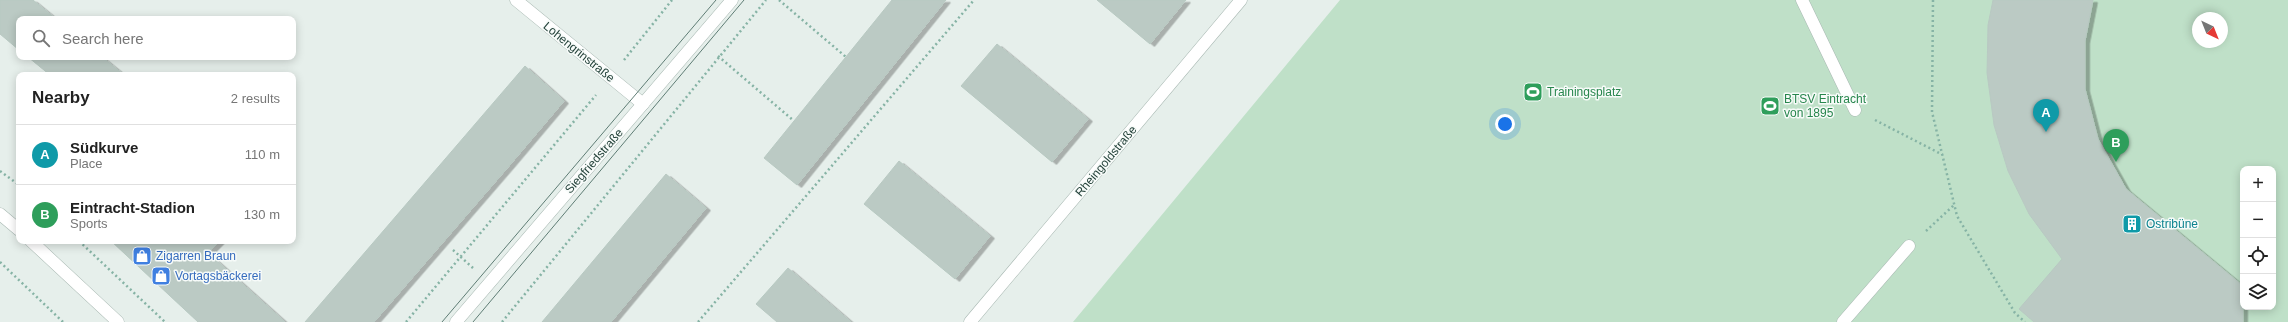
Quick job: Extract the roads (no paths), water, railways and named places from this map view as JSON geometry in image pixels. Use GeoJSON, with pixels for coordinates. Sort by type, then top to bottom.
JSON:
{"type":"FeatureCollection","features":[{"type":"Feature","properties":{"kind":"street","name":"Lohengrinstraße"},"geometry":{"type":"LineString","coordinates":[[516,0],[643,104]]}},
{"type":"Feature","properties":{"kind":"street","name":"Siegfriedstraße"},"geometry":{"type":"LineString","coordinates":[[456,322],[732,0]]}},
{"type":"Feature","properties":{"kind":"street","name":"Rheingoldstraße"},"geometry":{"type":"LineString","coordinates":[[970,322],[1241,0]]}},
{"type":"Feature","properties":{"kind":"street"},"geometry":{"type":"LineString","coordinates":[[1802,0],[1855,110]]}},
{"type":"Feature","properties":{"kind":"street"},"geometry":{"type":"LineString","coordinates":[[0,214],[16,227]]}},
{"type":"Feature","properties":{"kind":"street"},"geometry":{"type":"LineString","coordinates":[[34,244],[118,322]]}},
{"type":"Feature","properties":{"kind":"street"},"geometry":{"type":"LineString","coordinates":[[1843,322],[1909,246]]}},
{"type":"Feature","properties":{"kind":"tram line"},"geometry":{"type":"LineString","coordinates":[[442,322],[716,0]]}},
{"type":"Feature","properties":{"kind":"tram line"},"geometry":{"type":"LineString","coordinates":[[473,322],[744,0]]}},
{"type":"Feature","properties":{"kind":"place","name":"Trainingsplatz"},"geometry":{"type":"Point","coordinates":[1533,92]}},
{"type":"Feature","properties":{"kind":"place","name":"BTSV Eintracht von 1895"},"geometry":{"type":"Point","coordinates":[1770,106]}},
{"type":"Feature","properties":{"kind":"place","name":"Südkurve"},"geometry":{"type":"Point","coordinates":[2046,132]}},
{"type":"Feature","properties":{"kind":"place","name":"Eintracht-Stadion"},"geometry":{"type":"Point","coordinates":[2116,162]}},
{"type":"Feature","properties":{"kind":"place","name":"Ostribüne"},"geometry":{"type":"Point","coordinates":[2132,224]}},
{"type":"Feature","properties":{"kind":"place","name":"Zigarren Braun"},"geometry":{"type":"Point","coordinates":[142,256]}},
{"type":"Feature","properties":{"kind":"place","name":"Vortagsbäckerei"},"geometry":{"type":"Point","coordinates":[161,276]}}]}
